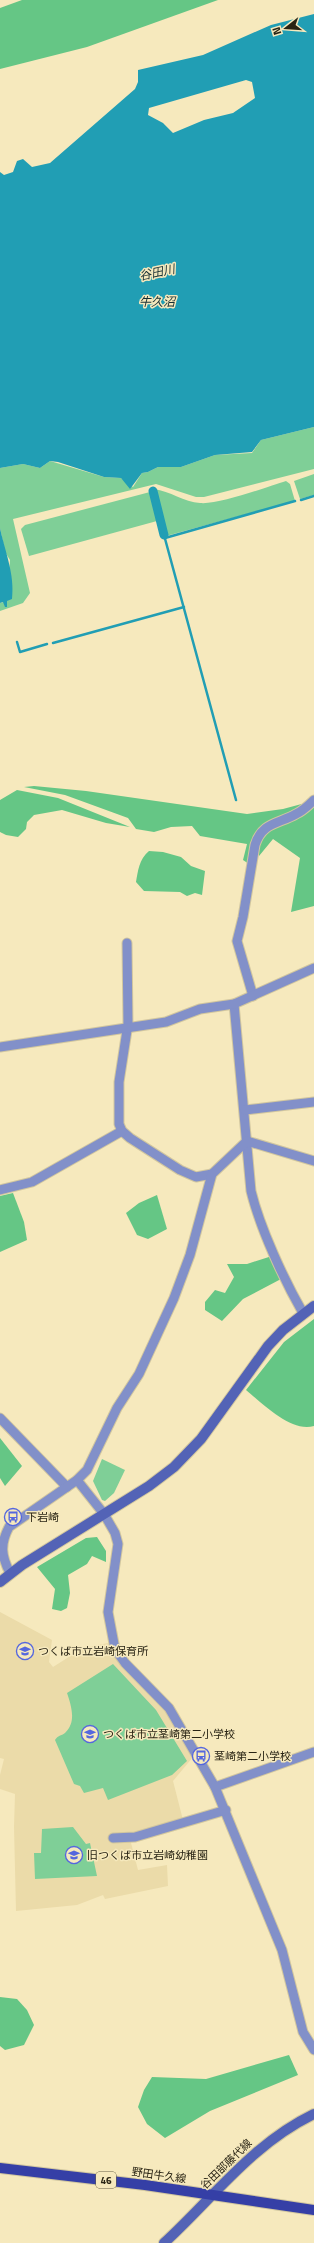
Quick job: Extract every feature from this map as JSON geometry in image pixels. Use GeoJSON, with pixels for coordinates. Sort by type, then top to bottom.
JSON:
{"type":"FeatureCollection","features":[{"type":"Feature","properties":{"kind":"main road","name":"野田牛久線"},"geometry":{"type":"LineString","coordinates":[[0,2168],[212,2195],[314,2210]]}},
{"type":"Feature","properties":{"kind":"street"},"geometry":{"type":"LineString","coordinates":[[253,996],[237,941],[257,837],[267,826],[297,814],[314,800]]}},
{"type":"Feature","properties":{"kind":"street"},"geometry":{"type":"LineString","coordinates":[[127,943],[126,1028],[117,1110],[118,1124],[122,1131],[180,1170],[196,1177],[212,1174]]}},
{"type":"Feature","properties":{"kind":"street"},"geometry":{"type":"LineString","coordinates":[[0,1047],[166,1022],[200,1009],[234,1004],[314,968]]}},
{"type":"Feature","properties":{"kind":"street"},"geometry":{"type":"LineString","coordinates":[[234,1004],[245,1110],[251,1191],[255,1207],[292,1294],[303,1313]]}},
{"type":"Feature","properties":{"kind":"street"},"geometry":{"type":"LineString","coordinates":[[245,1110],[314,1102]]}},
{"type":"Feature","properties":{"kind":"street"},"geometry":{"type":"LineString","coordinates":[[0,1190],[32,1182],[122,1131]]}},
{"type":"Feature","properties":{"kind":"street"},"geometry":{"type":"LineString","coordinates":[[247,1141],[314,1161]]}},
{"type":"Feature","properties":{"kind":"street"},"geometry":{"type":"LineString","coordinates":[[0,1530],[10,1527],[77,1480],[87,1470],[107,1426],[139,1374],[157,1338],[190,1255],[212,1174],[247,1141]]}},
{"type":"Feature","properties":{"kind":"street"},"geometry":{"type":"LineString","coordinates":[[0,1582],[10,1573],[149,1486],[186,1455],[212,1424],[268,1346],[303,1313],[314,1306]]}},
{"type":"Feature","properties":{"kind":"street"},"geometry":{"type":"LineString","coordinates":[[0,1418],[67,1487]]}},
{"type":"Feature","properties":{"kind":"street"},"geometry":{"type":"LineString","coordinates":[[77,1480],[104,1514],[115,1533],[118,1544],[108,1612],[115,1649],[125,1663],[169,1708],[215,1787],[226,1810],[282,1950],[303,2032],[314,2050]]}},
{"type":"Feature","properties":{"kind":"street"},"geometry":{"type":"LineString","coordinates":[[10,1527],[5,1534],[1,1552],[10,1573]]}},
{"type":"Feature","properties":{"kind":"street"},"geometry":{"type":"LineString","coordinates":[[215,1787],[314,1752]]}},
{"type":"Feature","properties":{"kind":"street"},"geometry":{"type":"LineString","coordinates":[[113,1838],[135,1837],[226,1810]]}},
{"type":"Feature","properties":{"kind":"street","name":"谷田部藤代線"},"geometry":{"type":"LineString","coordinates":[[164,2243],[250,2156],[266,2144],[314,2114]]}},
{"type":"Feature","properties":{"kind":"shaded area","name":"つくば市立茎崎第二小学校"},"geometry":{"type":"Polygon","coordinates":[[[0,1612],[52,1640],[49,1662],[53,1667],[83,1648],[108,1643],[123,1668],[165,1711],[193,1757],[173,1781],[183,1820],[130,1839],[138,1870],[167,1865],[168,1886],[105,1899],[103,1895],[77,1905],[16,1911],[14,1827],[15,1794],[0,1789],[0,1775],[4,1759],[0,1758],[0,1612]]]}},
{"type":"Feature","properties":{"kind":"green space"},"geometry":{"type":"Polygon","coordinates":[[[22,0],[218,0],[87,47],[0,69],[0,8],[22,0]]]}},
{"type":"Feature","properties":{"kind":"green space"},"geometry":{"type":"Polygon","coordinates":[[[314,427],[314,469],[204,497],[196,497],[156,484],[13,519],[30,593],[23,603],[0,611],[0,603],[7,601],[10,560],[5,552],[0,528],[0,468],[23,464],[40,468],[50,461],[104,477],[121,478],[133,487],[142,473],[158,467],[181,467],[215,455],[252,453],[261,440],[314,427]]]}},
{"type":"Feature","properties":{"kind":"green space"},"geometry":{"type":"Polygon","coordinates":[[[314,474],[314,495],[300,499],[294,481],[314,474]]]}},
{"type":"Feature","properties":{"kind":"green space"},"geometry":{"type":"Polygon","coordinates":[[[286,481],[290,484],[295,501],[166,536],[154,489],[194,502],[208,503],[243,495],[286,481]]]}},
{"type":"Feature","properties":{"kind":"green space"},"geometry":{"type":"Polygon","coordinates":[[[150,492],[157,521],[29,556],[21,529],[25,525],[150,492]]]}},
{"type":"Feature","properties":{"kind":"green space"},"geometry":{"type":"Polygon","coordinates":[[[34,786],[86,791],[247,814],[283,809],[309,802],[297,811],[269,821],[260,828],[249,864],[243,860],[247,844],[200,836],[192,826],[171,827],[154,832],[136,829],[128,818],[65,795],[24,787],[34,786]]]}},
{"type":"Feature","properties":{"kind":"green space"},"geometry":{"type":"Polygon","coordinates":[[[17,790],[58,798],[130,827],[106,823],[62,810],[34,815],[27,822],[26,829],[18,837],[6,835],[0,832],[0,800],[17,790]]]}},
{"type":"Feature","properties":{"kind":"green space"},"geometry":{"type":"Polygon","coordinates":[[[314,806],[314,906],[291,912],[300,858],[273,839],[259,856],[258,848],[265,832],[314,806]]]}},
{"type":"Feature","properties":{"kind":"green space"},"geometry":{"type":"Polygon","coordinates":[[[149,851],[163,852],[181,857],[191,866],[205,871],[202,895],[195,893],[187,896],[180,892],[144,891],[136,882],[141,861],[149,851]]]}},
{"type":"Feature","properties":{"kind":"green space"},"geometry":{"type":"Polygon","coordinates":[[[13,1193],[24,1222],[27,1240],[0,1252],[0,1196],[13,1193]]]}},
{"type":"Feature","properties":{"kind":"green space"},"geometry":{"type":"Polygon","coordinates":[[[157,1195],[167,1229],[148,1239],[137,1235],[126,1213],[139,1203],[157,1195]]]}},
{"type":"Feature","properties":{"kind":"green space"},"geometry":{"type":"Polygon","coordinates":[[[272,1256],[281,1279],[243,1299],[222,1321],[205,1310],[205,1302],[215,1290],[225,1293],[234,1277],[227,1264],[247,1264],[272,1256]]]}},
{"type":"Feature","properties":{"kind":"green space"},"geometry":{"type":"Polygon","coordinates":[[[314,1319],[314,1426],[305,1427],[296,1425],[277,1416],[246,1390],[284,1342],[314,1319]]]}},
{"type":"Feature","properties":{"kind":"green space"},"geometry":{"type":"Polygon","coordinates":[[[0,1438],[22,1466],[5,1486],[0,1478],[0,1438]]]}},
{"type":"Feature","properties":{"kind":"green space"},"geometry":{"type":"Polygon","coordinates":[[[102,1459],[125,1470],[114,1493],[105,1501],[102,1500],[93,1481],[102,1459]]]}},
{"type":"Feature","properties":{"kind":"green space"},"geometry":{"type":"Polygon","coordinates":[[[97,1537],[106,1551],[106,1562],[92,1556],[87,1564],[68,1575],[70,1593],[67,1608],[61,1611],[52,1609],[55,1589],[37,1567],[86,1538],[97,1537]]]}},
{"type":"Feature","properties":{"kind":"green space"},"geometry":{"type":"Polygon","coordinates":[[[113,1664],[156,1710],[187,1761],[172,1775],[108,1800],[103,1788],[84,1793],[80,1786],[74,1784],[55,1740],[58,1736],[65,1733],[69,1729],[71,1724],[72,1713],[67,1693],[113,1664]]]}},
{"type":"Feature","properties":{"kind":"green space"},"geometry":{"type":"Polygon","coordinates":[[[73,1827],[86,1844],[90,1843],[97,1876],[35,1879],[34,1853],[41,1853],[42,1829],[73,1827]]]}},
{"type":"Feature","properties":{"kind":"green space"},"geometry":{"type":"Polygon","coordinates":[[[0,1997],[17,1999],[27,2010],[34,2025],[24,2045],[5,2050],[0,2046],[0,1997]]]}},
{"type":"Feature","properties":{"kind":"green space"},"geometry":{"type":"Polygon","coordinates":[[[289,2055],[298,2075],[210,2111],[165,2138],[147,2124],[138,2107],[144,2090],[152,2077],[206,2079],[289,2055]]]}},
{"type":"Feature","properties":{"kind":"water","name":"牛久沼"},"geometry":{"type":"Polygon","coordinates":[[[314,14],[314,427],[261,440],[252,452],[215,455],[181,467],[158,467],[142,473],[130,489],[121,478],[104,477],[58,462],[50,461],[40,468],[23,464],[0,468],[0,172],[4,175],[13,172],[17,161],[23,159],[32,167],[50,163],[135,89],[138,82],[138,70],[203,55],[271,25],[314,14]],[[246,80],[149,108],[148,115],[163,123],[173,133],[204,120],[233,113],[255,98],[252,82],[246,80]]]}},
{"type":"Feature","properties":{"kind":"water"},"geometry":{"type":"Polygon","coordinates":[[[0,528],[9,563],[13,590],[12,599],[7,601],[7,607],[5,607],[3,602],[0,603],[0,528]]]}},
{"type":"Feature","properties":{"kind":"waterway"},"geometry":{"type":"LineString","coordinates":[[153,491],[164,535]]}},
{"type":"Feature","properties":{"kind":"waterway"},"geometry":{"type":"LineString","coordinates":[[301,500],[314,496]]}},
{"type":"Feature","properties":{"kind":"waterway"},"geometry":{"type":"LineString","coordinates":[[165,538],[295,501]]}},
{"type":"Feature","properties":{"kind":"waterway"},"geometry":{"type":"LineString","coordinates":[[164,535],[236,800]]}},
{"type":"Feature","properties":{"kind":"waterway"},"geometry":{"type":"LineString","coordinates":[[53,643],[184,607]]}},
{"type":"Feature","properties":{"kind":"waterway"},"geometry":{"type":"LineString","coordinates":[[17,642],[20,652],[47,644]]}},
{"type":"Feature","properties":{"kind":"place","name":"下岩崎"},"geometry":{"type":"Point","coordinates":[13,1517]}},
{"type":"Feature","properties":{"kind":"place","name":"つくば市立岩崎保育所"},"geometry":{"type":"Point","coordinates":[25,1651]}},
{"type":"Feature","properties":{"kind":"place","name":"つくば市立茎崎第二小学校"},"geometry":{"type":"Point","coordinates":[90,1734]}},
{"type":"Feature","properties":{"kind":"place","name":"茎崎第二小学校"},"geometry":{"type":"Point","coordinates":[201,1756]}},
{"type":"Feature","properties":{"kind":"place","name":"旧つくば市立岩崎幼稚園"},"geometry":{"type":"Point","coordinates":[74,1855]}},
{"type":"Feature","properties":{"kind":"water label","name":"谷田川"},"geometry":{"type":"Point","coordinates":[157,272]}}]}
